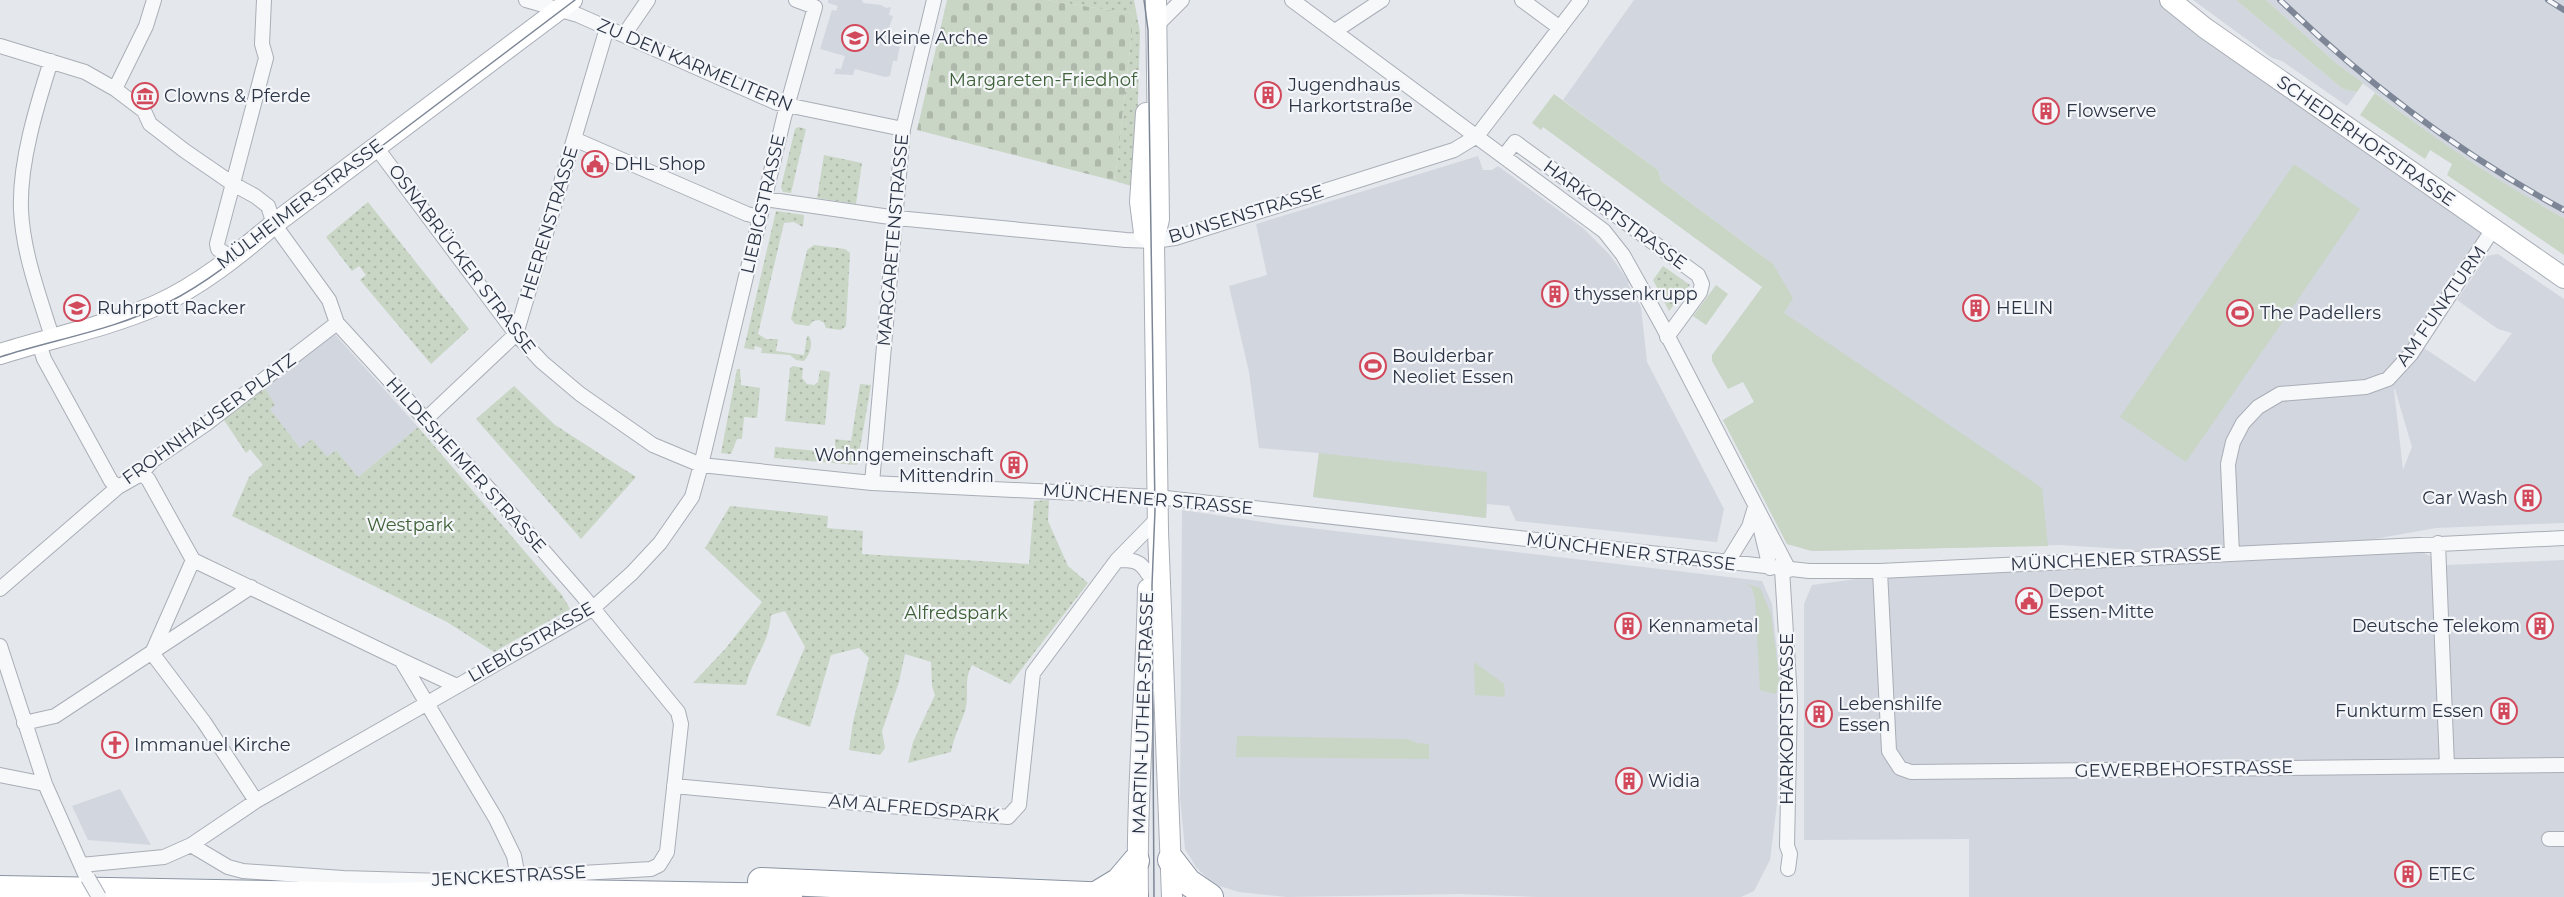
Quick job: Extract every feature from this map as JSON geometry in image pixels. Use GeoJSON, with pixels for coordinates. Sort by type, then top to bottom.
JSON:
{"type":"FeatureCollection","features":[{"type":"Feature","properties":{"kind":"highway"},"geometry":{"type":"LineString","coordinates":[[1171,860],[1188,882],[1210,897]]}},
{"type":"Feature","properties":{"kind":"highway"},"geometry":{"type":"LineString","coordinates":[[1096,895],[1119,881],[1137,861]]}},
{"type":"Feature","properties":{"kind":"highway"},"geometry":{"type":"LineString","coordinates":[[0,878],[80,878],[376,896],[572,893],[789,897]]}},
{"type":"Feature","properties":{"kind":"highway"},"geometry":{"type":"LineString","coordinates":[[0,889],[80,878]]}},
{"type":"Feature","properties":{"kind":"highway"},"geometry":{"type":"LineString","coordinates":[[572,893],[638,885],[781,880],[1137,897]]}},
{"type":"Feature","properties":{"kind":"main road","name":"MARTIN-LUTHER-STRASSE"},"geometry":{"type":"LineString","coordinates":[[1142,0],[1145,31],[1146,117],[1140,212],[1144,233],[1154,241]]}},
{"type":"Feature","properties":{"kind":"main road","name":"MARTIN-LUTHER-STRASSE"},"geometry":{"type":"LineString","coordinates":[[1156,0],[1159,219],[1154,241],[1157,497],[1172,897]]}},
{"type":"Feature","properties":{"kind":"main road","name":"SCHEDERHOFSTRASSE"},"geometry":{"type":"LineString","coordinates":[[2170,0],[2205,28],[2564,278]]}},
{"type":"Feature","properties":{"kind":"main road","name":"MÜLHEIMER STRASSE"},"geometry":{"type":"LineString","coordinates":[[0,354],[108,323],[160,303],[232,258],[566,5]]}},
{"type":"Feature","properties":{"kind":"main road","name":"MARTIN-LUTHER-STRASSE"},"geometry":{"type":"LineString","coordinates":[[1137,897],[1148,574],[1158,524]]}},
{"type":"Feature","properties":{"kind":"street"},"geometry":{"type":"LineString","coordinates":[[115,89],[146,26],[154,0]]}},
{"type":"Feature","properties":{"kind":"street"},"geometry":{"type":"LineString","coordinates":[[232,258],[218,249],[217,244],[266,58],[262,45],[264,0]]}},
{"type":"Feature","properties":{"kind":"street","name":"ZU DEN KARMELITERN"},"geometry":{"type":"LineString","coordinates":[[526,0],[566,5],[578,15],[787,106],[903,129]]}},
{"type":"Feature","properties":{"kind":"street"},"geometry":{"type":"LineString","coordinates":[[624,35],[648,0]]}},
{"type":"Feature","properties":{"kind":"street","name":"LIEBIGSTRASSE"},"geometry":{"type":"LineString","coordinates":[[80,878],[164,857],[191,845],[256,801],[592,609],[632,573],[660,543],[692,497],[701,465],[787,106],[815,8],[796,0]]}},
{"type":"Feature","properties":{"kind":"street","name":"MARGARETENSTRASSE"},"geometry":{"type":"LineString","coordinates":[[872,483],[903,129],[934,0]]}},
{"type":"Feature","properties":{"kind":"street"},"geometry":{"type":"LineString","coordinates":[[1156,26],[1182,0]]}},
{"type":"Feature","properties":{"kind":"street","name":"HARKORTSTRASSE"},"geometry":{"type":"LineString","coordinates":[[1293,0],[1604,231],[1623,255],[1755,507],[1781,569],[1790,699],[1787,846],[1790,854],[1788,869]]}},
{"type":"Feature","properties":{"kind":"street"},"geometry":{"type":"LineString","coordinates":[[1335,31],[1382,0]]}},
{"type":"Feature","properties":{"kind":"street"},"geometry":{"type":"LineString","coordinates":[[1522,0],[1560,28]]}},
{"type":"Feature","properties":{"kind":"street","name":"BUNSENSTRASSE"},"geometry":{"type":"LineString","coordinates":[[765,199],[897,218],[1154,241],[1195,233],[1454,150],[1477,136],[1581,0]]}},
{"type":"Feature","properties":{"kind":"street","name":"HEERENSTRASSE"},"geometry":{"type":"LineString","coordinates":[[516,334],[607,28]]}},
{"type":"Feature","properties":{"kind":"street"},"geometry":{"type":"LineString","coordinates":[[0,46],[85,72],[115,89],[144,111],[150,124],[233,184],[268,206],[274,224],[329,300],[338,322]]}},
{"type":"Feature","properties":{"kind":"street","name":"FROHNHAUSER PLATZ"},"geometry":{"type":"LineString","coordinates":[[51,61],[37,108],[29,147],[21,208],[46,341],[44,358],[111,481],[118,487],[141,474],[152,461],[215,417],[338,322]]}},
{"type":"Feature","properties":{"kind":"street"},"geometry":{"type":"LineString","coordinates":[[574,139],[747,214],[760,217]]}},
{"type":"Feature","properties":{"kind":"street","name":"HARKORTSTRASSE"},"geometry":{"type":"LineString","coordinates":[[1504,156],[1515,142],[1698,275],[1702,284],[1700,292],[1667,337]]}},
{"type":"Feature","properties":{"kind":"street","name":"OSNABRÜCKER STRASSE"},"geometry":{"type":"LineString","coordinates":[[376,147],[516,334],[542,362],[653,445],[701,465]]}},
{"type":"Feature","properties":{"kind":"street","name":"AM FUNKTURM"},"geometry":{"type":"LineString","coordinates":[[2232,554],[2228,464],[2233,442],[2242,423],[2263,403],[2280,394],[2366,387],[2388,379],[2411,354],[2493,229]]}},
{"type":"Feature","properties":{"kind":"street","name":"HILDESHEIMER STRASSE"},"geometry":{"type":"LineString","coordinates":[[338,322],[592,609]]}},
{"type":"Feature","properties":{"kind":"street"},"geometry":{"type":"LineString","coordinates":[[426,419],[516,334]]}},
{"type":"Feature","properties":{"kind":"street","name":"MÜNCHENER STRASSE"},"geometry":{"type":"LineString","coordinates":[[701,465],[872,483],[1157,497],[1781,569],[1880,571],[2564,538]]}},
{"type":"Feature","properties":{"kind":"street"},"geometry":{"type":"LineString","coordinates":[[141,474],[148,479],[193,560],[457,686]]}},
{"type":"Feature","properties":{"kind":"street"},"geometry":{"type":"LineString","coordinates":[[0,589],[118,487]]}},
{"type":"Feature","properties":{"kind":"street"},"geometry":{"type":"LineString","coordinates":[[1727,563],[1749,527],[1755,507]]}},
{"type":"Feature","properties":{"kind":"street","name":"AM ALFREDSPARK"},"geometry":{"type":"LineString","coordinates":[[674,786],[1008,817],[1019,805],[1030,684],[1033,673],[1117,560],[1158,524]]}},
{"type":"Feature","properties":{"kind":"street"},"geometry":{"type":"LineString","coordinates":[[2439,543],[2447,766]]}},
{"type":"Feature","properties":{"kind":"street"},"geometry":{"type":"LineString","coordinates":[[152,653],[193,560]]}},
{"type":"Feature","properties":{"kind":"street"},"geometry":{"type":"LineString","coordinates":[[1117,560],[1135,560],[1143,565],[1148,574]]}},
{"type":"Feature","properties":{"kind":"street","name":"GEWERBEHOFSTRASSE"},"geometry":{"type":"LineString","coordinates":[[1880,571],[1889,751],[1900,768],[1911,772],[2564,765]]}},
{"type":"Feature","properties":{"kind":"street"},"geometry":{"type":"LineString","coordinates":[[24,723],[55,716],[251,587]]}},
{"type":"Feature","properties":{"kind":"street"},"geometry":{"type":"LineString","coordinates":[[592,609],[678,712],[681,724],[674,786]]}},
{"type":"Feature","properties":{"kind":"street"},"geometry":{"type":"LineString","coordinates":[[0,646],[45,784],[80,878],[99,897]]}},
{"type":"Feature","properties":{"kind":"street"},"geometry":{"type":"LineString","coordinates":[[152,653],[204,722],[256,801]]}},
{"type":"Feature","properties":{"kind":"street"},"geometry":{"type":"LineString","coordinates":[[401,660],[496,819],[514,856],[518,877]]}},
{"type":"Feature","properties":{"kind":"street"},"geometry":{"type":"LineString","coordinates":[[0,775],[45,784]]}},
{"type":"Feature","properties":{"kind":"street","name":"JENCKESTRASSE"},"geometry":{"type":"LineString","coordinates":[[191,845],[228,867],[243,871],[343,882],[444,881],[651,869],[659,865],[667,852],[674,786]]}},
{"type":"Feature","properties":{"kind":"street"},"geometry":{"type":"LineString","coordinates":[[2549,839],[2564,839]]}},
{"type":"Feature","properties":{"kind":"shaded area","name":"Kleine Arche"},"geometry":{"type":"Polygon","coordinates":[[[828,0],[862,0],[863,3],[891,7],[889,15],[893,16],[885,41],[900,45],[897,61],[893,61],[890,76],[885,77],[855,69],[853,75],[834,74],[836,68],[841,69],[845,56],[820,49],[832,10],[836,11],[838,6],[828,3],[828,0]]]}},
{"type":"Feature","properties":{"kind":"shaded area"},"geometry":{"type":"Polygon","coordinates":[[[1634,0],[2162,0],[2487,232],[2399,365],[2394,383],[2424,348],[2475,382],[2512,333],[2498,329],[2457,300],[2487,256],[2498,254],[2564,299],[2564,523],[2436,528],[2335,546],[2184,553],[2060,545],[1812,551],[1787,544],[1723,420],[1747,406],[1849,359],[1783,313],[1765,258],[1661,181],[1658,170],[1563,100],[1634,0]],[[2395,389],[2403,470],[2412,447],[2395,389]]]}},
{"type":"Feature","properties":{"kind":"shaded area"},"geometry":{"type":"Polygon","coordinates":[[[2193,0],[2236,0],[2343,89],[2357,92],[2347,106],[2282,61],[2272,58],[2193,0]]]}},
{"type":"Feature","properties":{"kind":"shaded area"},"geometry":{"type":"Polygon","coordinates":[[[2266,0],[2564,0],[2564,218],[2522,195],[2442,143],[2337,64],[2266,0]]]}},
{"type":"Feature","properties":{"kind":"shaded area"},"geometry":{"type":"Polygon","coordinates":[[[1478,156],[1483,170],[1492,170],[1498,166],[1583,228],[1610,255],[1629,282],[1641,307],[1647,362],[1724,509],[1717,542],[1516,521],[1509,506],[1487,504],[1486,518],[1313,497],[1319,453],[1259,448],[1249,372],[1229,286],[1267,275],[1256,224],[1478,156]]]}},
{"type":"Feature","properties":{"kind":"shaded area"},"geometry":{"type":"Polygon","coordinates":[[[332,331],[418,427],[358,477],[336,450],[327,457],[300,448],[270,409],[269,397],[263,385],[332,331]]]}},
{"type":"Feature","properties":{"kind":"shaded area","name":"Widia"},"geometry":{"type":"Polygon","coordinates":[[[1182,510],[1284,525],[1762,581],[1772,604],[1780,680],[1777,804],[1770,860],[1754,891],[1741,897],[1537,897],[1461,894],[1287,897],[1239,892],[1213,884],[1196,867],[1185,849],[1180,798],[1182,510]]]}},
{"type":"Feature","properties":{"kind":"shaded area"},"geometry":{"type":"Polygon","coordinates":[[[2422,552],[2447,565],[2564,560],[2564,897],[1969,897],[1969,839],[1804,840],[1804,604],[1812,585],[1856,579],[2422,552]]]}},
{"type":"Feature","properties":{"kind":"shaded area"},"geometry":{"type":"Polygon","coordinates":[[[120,789],[151,845],[88,840],[72,806],[120,789]]]}},
{"type":"Feature","properties":{"kind":"green space","name":"Margareten-Friedhof"},"geometry":{"type":"Polygon","coordinates":[[[947,0],[1047,0],[1134,14],[1115,181],[917,130],[947,0]]]}},
{"type":"Feature","properties":{"kind":"green space"},"geometry":{"type":"Polygon","coordinates":[[[1047,0],[1134,0],[1140,32],[1136,166],[1131,186],[1115,181],[1134,14],[1047,0]]]}},
{"type":"Feature","properties":{"kind":"green space"},"geometry":{"type":"Polygon","coordinates":[[[2236,0],[2266,0],[2337,64],[2363,83],[2357,92],[2343,89],[2236,0]]]}},
{"type":"Feature","properties":{"kind":"green space"},"geometry":{"type":"Polygon","coordinates":[[[2375,93],[2467,159],[2564,218],[2564,255],[2447,175],[2452,164],[2430,150],[2425,159],[2360,115],[2375,93]]]}},
{"type":"Feature","properties":{"kind":"green space"},"geometry":{"type":"Polygon","coordinates":[[[1554,94],[1658,170],[1661,181],[1773,264],[1793,298],[1784,313],[2042,488],[2048,546],[1812,551],[1787,544],[1723,420],[1754,402],[1743,382],[1728,389],[1712,361],[1712,355],[1762,287],[1543,127],[1541,130],[1532,123],[1554,94]]]}},
{"type":"Feature","properties":{"kind":"green space"},"geometry":{"type":"Polygon","coordinates":[[[798,127],[806,129],[791,193],[783,192],[781,187],[795,129],[798,127]]]}},
{"type":"Feature","properties":{"kind":"green space"},"geometry":{"type":"Polygon","coordinates":[[[824,155],[862,163],[856,204],[817,198],[824,155]]]}},
{"type":"Feature","properties":{"kind":"green space","name":"The Padellers"},"geometry":{"type":"Polygon","coordinates":[[[2294,164],[2360,209],[2186,462],[2120,417],[2294,164]]]}},
{"type":"Feature","properties":{"kind":"green space"},"geometry":{"type":"Polygon","coordinates":[[[368,202],[469,329],[431,364],[360,280],[366,275],[359,266],[352,271],[326,237],[368,202]]]}},
{"type":"Feature","properties":{"kind":"green space"},"geometry":{"type":"Polygon","coordinates":[[[776,211],[804,215],[803,227],[794,222],[784,223],[758,334],[766,339],[778,339],[776,351],[804,355],[807,336],[809,336],[811,346],[804,361],[796,360],[790,355],[761,353],[762,348],[755,346],[754,350],[744,348],[776,211]]]}},
{"type":"Feature","properties":{"kind":"green space"},"geometry":{"type":"Polygon","coordinates":[[[814,245],[845,249],[850,253],[846,326],[841,330],[826,328],[819,320],[813,321],[809,326],[795,324],[791,319],[807,250],[814,245]]]}},
{"type":"Feature","properties":{"kind":"green space"},"geometry":{"type":"Polygon","coordinates":[[[1663,266],[1690,285],[1669,311],[1653,280],[1663,266]]]}},
{"type":"Feature","properties":{"kind":"green space"},"geometry":{"type":"Polygon","coordinates":[[[1716,285],[1728,294],[1706,325],[1693,316],[1716,285]]]}},
{"type":"Feature","properties":{"kind":"green space"},"geometry":{"type":"Polygon","coordinates":[[[793,366],[803,368],[802,378],[807,384],[814,385],[818,382],[820,370],[830,372],[825,425],[785,421],[790,368],[793,366]]]}},
{"type":"Feature","properties":{"kind":"green space"},"geometry":{"type":"Polygon","coordinates":[[[737,369],[740,369],[741,385],[760,388],[757,418],[744,417],[742,439],[737,439],[731,454],[721,453],[737,369]]]}},
{"type":"Feature","properties":{"kind":"green space"},"geometry":{"type":"Polygon","coordinates":[[[860,384],[871,385],[857,465],[774,458],[775,447],[828,452],[829,449],[835,449],[835,439],[851,441],[860,384]]]}},
{"type":"Feature","properties":{"kind":"green space","name":"Westpark"},"geometry":{"type":"Polygon","coordinates":[[[263,385],[275,405],[270,409],[300,448],[312,439],[327,457],[336,450],[358,477],[418,427],[562,595],[570,609],[494,652],[447,622],[232,516],[249,477],[263,465],[250,449],[246,453],[220,414],[263,385]]]}},
{"type":"Feature","properties":{"kind":"green space"},"geometry":{"type":"Polygon","coordinates":[[[514,386],[555,425],[636,477],[581,539],[476,419],[514,386]]]}},
{"type":"Feature","properties":{"kind":"green space"},"geometry":{"type":"Polygon","coordinates":[[[1319,453],[1487,472],[1486,518],[1313,497],[1319,453]]]}},
{"type":"Feature","properties":{"kind":"green space","name":"Alfredspark"},"geometry":{"type":"Polygon","coordinates":[[[1049,500],[1048,521],[1068,566],[1088,583],[1010,684],[972,665],[968,677],[965,711],[951,752],[908,763],[913,742],[935,695],[932,686],[931,662],[905,654],[899,682],[882,731],[885,748],[880,755],[849,750],[853,722],[869,658],[859,648],[831,655],[810,727],[776,715],[805,647],[785,611],[771,615],[764,644],[746,685],[693,683],[726,648],[762,602],[705,548],[730,506],[828,516],[827,528],[863,531],[862,554],[1029,564],[1034,501],[1049,500]]]}},
{"type":"Feature","properties":{"kind":"green space"},"geometry":{"type":"Polygon","coordinates":[[[1746,584],[1760,588],[1771,614],[1780,684],[1775,694],[1760,690],[1755,599],[1752,588],[1746,584]]]}},
{"type":"Feature","properties":{"kind":"green space"},"geometry":{"type":"Polygon","coordinates":[[[1474,662],[1504,684],[1505,697],[1475,695],[1474,662]]]}},
{"type":"Feature","properties":{"kind":"green space"},"geometry":{"type":"Polygon","coordinates":[[[1237,736],[1407,739],[1429,744],[1429,759],[1236,757],[1237,736]]]}},
{"type":"Feature","properties":{"kind":"tram line"},"geometry":{"type":"LineString","coordinates":[[0,357],[127,320],[167,303],[196,286],[575,0]]}},
{"type":"Feature","properties":{"kind":"tram line"},"geometry":{"type":"LineString","coordinates":[[1144,0],[1148,30],[1155,510],[1152,585],[1154,897]]}},
{"type":"Feature","properties":{"kind":"railway"},"geometry":{"type":"LineString","coordinates":[[2280,0],[2346,60],[2415,115],[2488,165],[2564,210]]}},
{"type":"Feature","properties":{"kind":"railway"},"geometry":{"type":"LineString","coordinates":[[2548,0],[2564,10]]}},
{"type":"Feature","properties":{"kind":"place","name":"Kleine Arche"},"geometry":{"type":"Point","coordinates":[855,38]}},
{"type":"Feature","properties":{"kind":"place","name":"Jugendhaus Harkortstraße"},"geometry":{"type":"Point","coordinates":[1268,95]}},
{"type":"Feature","properties":{"kind":"place","name":"Clowns & Pferde"},"geometry":{"type":"Point","coordinates":[145,96]}},
{"type":"Feature","properties":{"kind":"place","name":"Flowserve"},"geometry":{"type":"Point","coordinates":[2046,111]}},
{"type":"Feature","properties":{"kind":"place","name":"DHL Shop"},"geometry":{"type":"Point","coordinates":[595,164]}},
{"type":"Feature","properties":{"kind":"place","name":"thyssenkrupp"},"geometry":{"type":"Point","coordinates":[1555,294]}},
{"type":"Feature","properties":{"kind":"place","name":"Ruhrpott Racker"},"geometry":{"type":"Point","coordinates":[77,308]}},
{"type":"Feature","properties":{"kind":"place","name":"HELIN"},"geometry":{"type":"Point","coordinates":[1976,308]}},
{"type":"Feature","properties":{"kind":"place","name":"The Padellers"},"geometry":{"type":"Point","coordinates":[2240,313]}},
{"type":"Feature","properties":{"kind":"place","name":"Boulderbar Neoliet Essen"},"geometry":{"type":"Point","coordinates":[1373,366]}},
{"type":"Feature","properties":{"kind":"place","name":"Wohngemeinschaft Mittendrin"},"geometry":{"type":"Point","coordinates":[1014,465]}},
{"type":"Feature","properties":{"kind":"place","name":"Car Wash"},"geometry":{"type":"Point","coordinates":[2528,498]}},
{"type":"Feature","properties":{"kind":"place","name":"Depot Essen-Mitte"},"geometry":{"type":"Point","coordinates":[2029,601]}},
{"type":"Feature","properties":{"kind":"place","name":"Kennametal"},"geometry":{"type":"Point","coordinates":[1628,626]}},
{"type":"Feature","properties":{"kind":"place","name":"Deutsche Telekom"},"geometry":{"type":"Point","coordinates":[2540,626]}},
{"type":"Feature","properties":{"kind":"place","name":"Funkturm Essen"},"geometry":{"type":"Point","coordinates":[2504,711]}},
{"type":"Feature","properties":{"kind":"place","name":"Lebenshilfe Essen"},"geometry":{"type":"Point","coordinates":[1819,714]}},
{"type":"Feature","properties":{"kind":"place","name":"Immanuel Kirche"},"geometry":{"type":"Point","coordinates":[115,745]}},
{"type":"Feature","properties":{"kind":"place","name":"Widia"},"geometry":{"type":"Point","coordinates":[1629,781]}},
{"type":"Feature","properties":{"kind":"place","name":"ETEC"},"geometry":{"type":"Point","coordinates":[2408,874]}}]}
